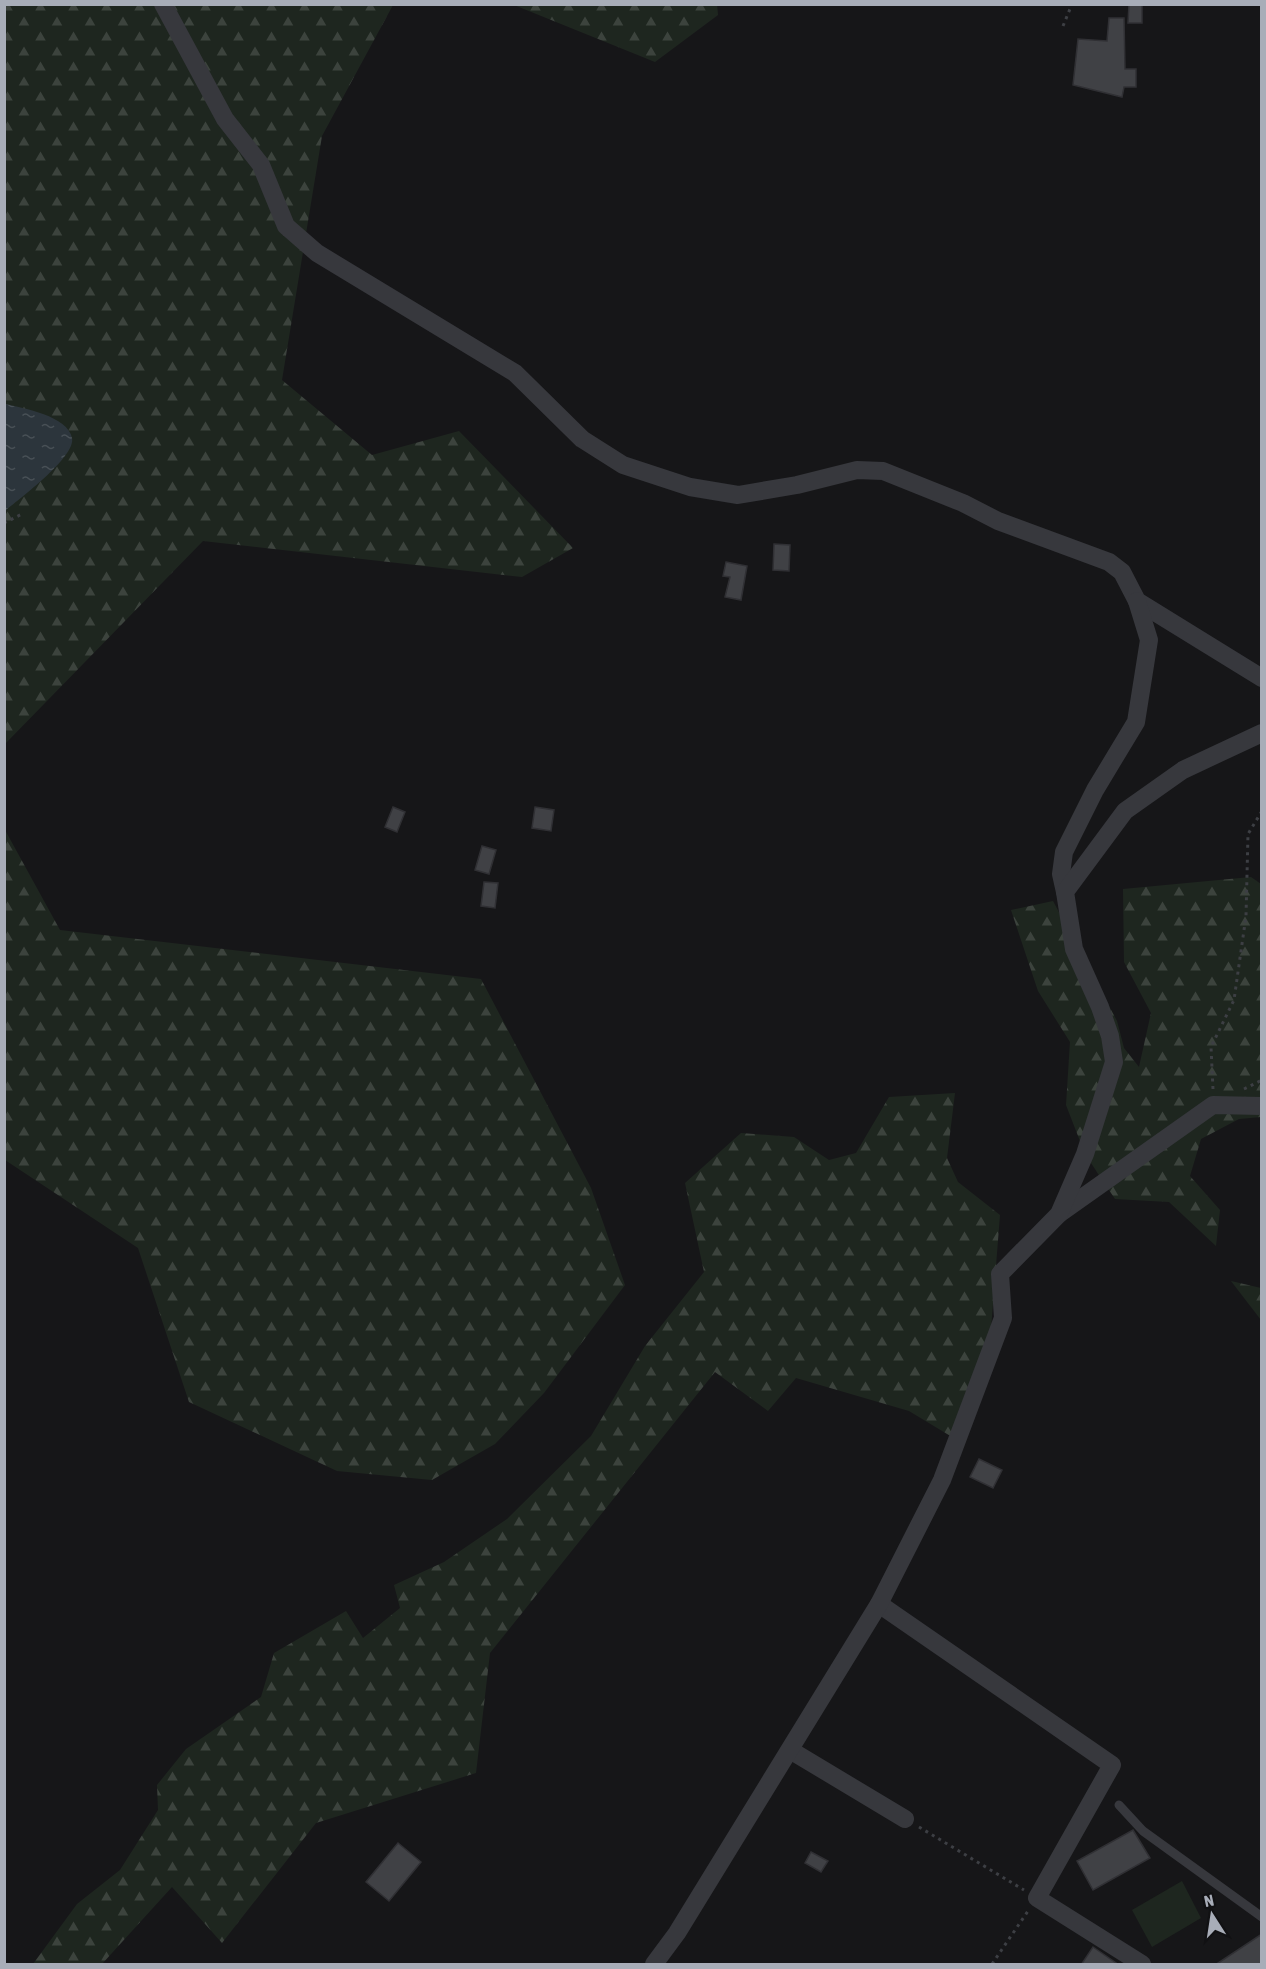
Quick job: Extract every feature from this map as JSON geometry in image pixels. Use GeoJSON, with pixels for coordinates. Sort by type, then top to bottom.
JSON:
{"type":"FeatureCollection","features":[{"type":"Feature","properties":{"kind":"street"},"geometry":{"type":"LineString","coordinates":[[163,4],[225,120],[261,165],[286,226],[317,253],[515,374],[582,439],[623,465],[690,487],[738,495],[796,485],[857,470],[883,471],[963,503],[998,521],[1109,562],[1122,572],[1137,601],[1149,640],[1136,722],[1095,790],[1064,852],[1061,874],[1074,949],[1100,1007],[1110,1036],[1114,1062],[1085,1154],[1059,1214]]}},
{"type":"Feature","properties":{"kind":"street"},"geometry":{"type":"LineString","coordinates":[[1137,601],[1262,678]]}},
{"type":"Feature","properties":{"kind":"street"},"geometry":{"type":"LineString","coordinates":[[1065,892],[1125,811],[1183,771],[1262,733]]}},
{"type":"Feature","properties":{"kind":"street"},"geometry":{"type":"LineString","coordinates":[[654,1965],[677,1933],[879,1604],[942,1480],[1003,1318],[1000,1274],[1059,1214],[1213,1105],[1262,1106]]}},
{"type":"Feature","properties":{"kind":"street"},"geometry":{"type":"LineString","coordinates":[[879,1604],[1112,1765],[1037,1898],[1142,1965]]}},
{"type":"Feature","properties":{"kind":"street"},"geometry":{"type":"LineString","coordinates":[[790,1750],[905,1819]]}},
{"type":"Feature","properties":{"kind":"lane"},"geometry":{"type":"LineString","coordinates":[[1119,1806],[1143,1831],[1262,1917]]}},
{"type":"Feature","properties":{"kind":"path"},"geometry":{"type":"LineString","coordinates":[[1064,26],[1072,4]]}},
{"type":"Feature","properties":{"kind":"path"},"geometry":{"type":"LineString","coordinates":[[4,523],[24,513]]}},
{"type":"Feature","properties":{"kind":"path"},"geometry":{"type":"LineString","coordinates":[[1213,1105],[1211,1047],[1234,1000],[1246,916],[1248,834],[1262,811]]}},
{"type":"Feature","properties":{"kind":"path"},"geometry":{"type":"LineString","coordinates":[[905,1819],[1037,1898],[992,1965]]}},
{"type":"Feature","properties":{"kind":"green space"},"geometry":{"type":"Polygon","coordinates":[[[717,4],[718,15],[655,62],[514,5],[717,4]]]}},
{"type":"Feature","properties":{"kind":"green space"},"geometry":{"type":"Polygon","coordinates":[[[5,5],[393,5],[322,136],[282,380],[372,455],[459,431],[573,548],[522,577],[203,541],[5,744],[5,5]]]}},
{"type":"Feature","properties":{"kind":"green space"},"geometry":{"type":"Polygon","coordinates":[[[5,830],[60,930],[481,979],[591,1188],[625,1285],[544,1393],[495,1444],[432,1480],[337,1471],[189,1402],[138,1248],[5,1160],[5,830]]]}},
{"type":"Feature","properties":{"kind":"green space"},"geometry":{"type":"Polygon","coordinates":[[[1251,877],[1261,884],[1261,1117],[1239,1119],[1201,1139],[1190,1176],[1220,1210],[1216,1246],[1169,1202],[1115,1199],[1085,1154],[1066,1105],[1070,1042],[1038,991],[1011,910],[1053,901],[1117,1021],[1124,1048],[1139,1067],[1151,1013],[1124,962],[1123,889],[1251,877]]]}},
{"type":"Feature","properties":{"kind":"green space"},"geometry":{"type":"Polygon","coordinates":[[[955,1093],[947,1158],[958,1182],[1000,1215],[989,1354],[957,1440],[909,1411],[796,1378],[768,1411],[715,1372],[490,1653],[476,1773],[316,1823],[222,1943],[172,1887],[102,1964],[33,1964],[77,1904],[120,1870],[158,1810],[157,1785],[186,1749],[261,1697],[274,1653],[346,1611],[363,1638],[400,1608],[394,1585],[444,1562],[507,1519],[591,1436],[645,1346],[704,1272],[685,1183],[741,1133],[794,1137],[829,1160],[856,1153],[889,1097],[955,1093]]]}},
{"type":"Feature","properties":{"kind":"green space"},"geometry":{"type":"Polygon","coordinates":[[[1231,1281],[1261,1288],[1261,1320],[1231,1281]]]}},
{"type":"Feature","properties":{"kind":"green space"},"geometry":{"type":"Polygon","coordinates":[[[1182,1881],[1201,1918],[1152,1947],[1132,1910],[1182,1881]]]}},
{"type":"Feature","properties":{"kind":"water"},"geometry":{"type":"Polygon","coordinates":[[[5,404],[44,414],[54,419],[69,430],[72,438],[71,446],[56,466],[5,511],[5,404]]]}},
{"type":"Feature","properties":{"kind":"building"},"geometry":{"type":"Polygon","coordinates":[[[1129,4],[1142,4],[1142,23],[1128,23],[1129,4]]]}},
{"type":"Feature","properties":{"kind":"building"},"geometry":{"type":"Polygon","coordinates":[[[1109,18],[1124,18],[1125,69],[1136,69],[1136,87],[1124,87],[1122,97],[1073,85],[1078,39],[1107,41],[1109,18]]]}},
{"type":"Feature","properties":{"kind":"building"},"geometry":{"type":"Polygon","coordinates":[[[774,544],[790,545],[789,571],[773,570],[774,544]]]}},
{"type":"Feature","properties":{"kind":"building"},"geometry":{"type":"Polygon","coordinates":[[[726,562],[747,566],[741,600],[725,597],[730,577],[723,576],[726,562]]]}},
{"type":"Feature","properties":{"kind":"building"},"geometry":{"type":"Polygon","coordinates":[[[393,807],[405,812],[397,832],[385,827],[393,807]]]}},
{"type":"Feature","properties":{"kind":"building"},"geometry":{"type":"Polygon","coordinates":[[[535,807],[554,810],[551,831],[532,828],[535,807]]]}},
{"type":"Feature","properties":{"kind":"building"},"geometry":{"type":"Polygon","coordinates":[[[482,846],[496,850],[489,874],[475,870],[482,846]]]}},
{"type":"Feature","properties":{"kind":"building"},"geometry":{"type":"Polygon","coordinates":[[[484,882],[498,883],[495,908],[481,906],[484,882]]]}},
{"type":"Feature","properties":{"kind":"building"},"geometry":{"type":"Polygon","coordinates":[[[979,1459],[1002,1470],[993,1488],[970,1477],[979,1459]]]}},
{"type":"Feature","properties":{"kind":"building"},"geometry":{"type":"Polygon","coordinates":[[[1133,1830],[1150,1858],[1093,1890],[1077,1861],[1133,1830]]]}},
{"type":"Feature","properties":{"kind":"building"},"geometry":{"type":"Polygon","coordinates":[[[398,1843],[421,1862],[389,1901],[366,1882],[398,1843]]]}},
{"type":"Feature","properties":{"kind":"building"},"geometry":{"type":"Polygon","coordinates":[[[811,1852],[828,1861],[821,1872],[805,1863],[811,1852]]]}},
{"type":"Feature","properties":{"kind":"building"},"geometry":{"type":"Polygon","coordinates":[[[1262,1934],[1262,1965],[1215,1965],[1262,1934]]]}},
{"type":"Feature","properties":{"kind":"building"},"geometry":{"type":"Polygon","coordinates":[[[1093,1947],[1119,1965],[1081,1965],[1093,1947]]]}}]}
